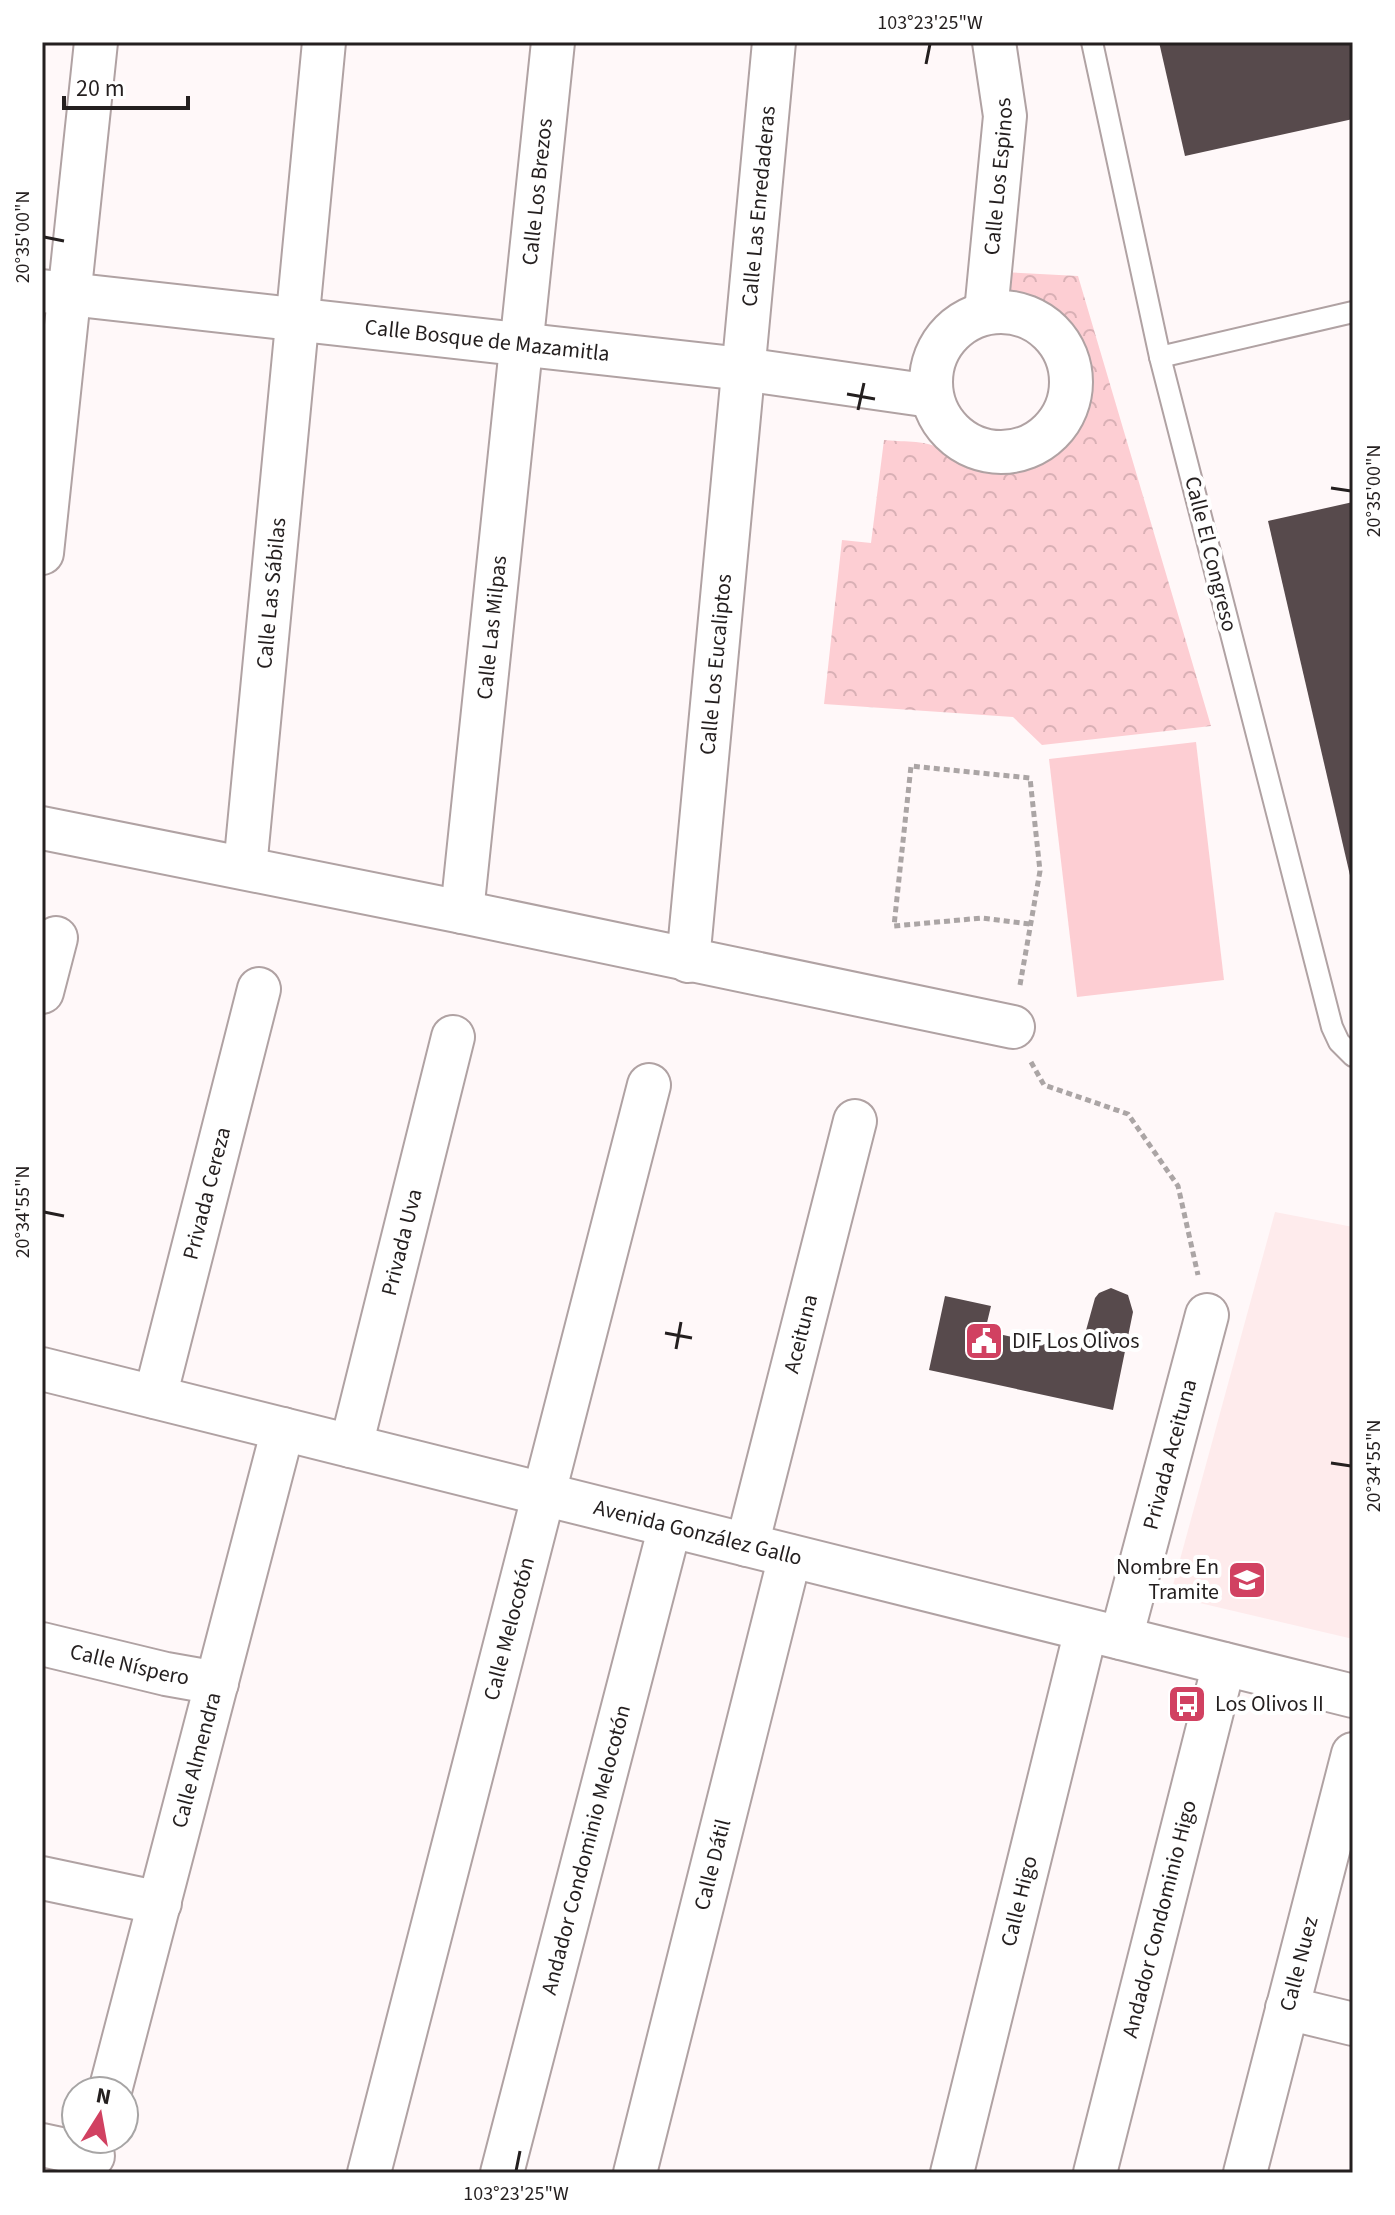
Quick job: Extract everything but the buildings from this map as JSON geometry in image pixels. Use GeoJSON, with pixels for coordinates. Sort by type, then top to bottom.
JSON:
{"type":"FeatureCollection","features":[{"type":"Feature","properties":{"kind":"street"},"geometry":{"type":"LineString","coordinates":[[42,553],[56,292],[96,42]]}},
{"type":"Feature","properties":{"kind":"street","name":"Calle Las Sábilas"},"geometry":{"type":"LineString","coordinates":[[245,868],[324,42]]}},
{"type":"Feature","properties":{"kind":"street","name":"Calle Los Brezos"},"geometry":{"type":"LineString","coordinates":[[521,344],[553,42]]}},
{"type":"Feature","properties":{"kind":"street","name":"Calle Las Enredaderas"},"geometry":{"type":"LineString","coordinates":[[743,369],[774,42]]}},
{"type":"Feature","properties":{"kind":"street","name":"Calle Los Espinos"},"geometry":{"type":"LineString","coordinates":[[986,312],[1005,116],[994,42]]}},
{"type":"Feature","properties":{"kind":"street","name":"Calle Bosque de Mazamitla"},"geometry":{"type":"LineString","coordinates":[[56,292],[743,369],[931,396]]}},
{"type":"Feature","properties":{"kind":"street"},"geometry":{"type":"LineString","coordinates":[[986,312],[1015,312],[1042,323],[1060,342],[1071,367],[1071,395],[1060,421],[1041,441],[1017,451],[988,451],[962,441],[941,421],[931,396],[931,368],[942,342],[961,323],[986,312]]}},
{"type":"Feature","properties":{"kind":"street","name":"Calle Las Milpas"},"geometry":{"type":"LineString","coordinates":[[462,912],[521,344]]}},
{"type":"Feature","properties":{"kind":"street","name":"Calle Los Eucaliptos"},"geometry":{"type":"LineString","coordinates":[[688,961],[743,369]]}},
{"type":"Feature","properties":{"kind":"street"},"geometry":{"type":"LineString","coordinates":[[42,828],[1013,1027]]}},
{"type":"Feature","properties":{"kind":"street"},"geometry":{"type":"LineString","coordinates":[[42,992],[56,938]]}},
{"type":"Feature","properties":{"kind":"street","name":"Privada Cereza"},"geometry":{"type":"LineString","coordinates":[[155,1397],[259,989]]}},
{"type":"Feature","properties":{"kind":"street","name":"Privada Uva"},"geometry":{"type":"LineString","coordinates":[[351,1446],[453,1037]]}},
{"type":"Feature","properties":{"kind":"street","name":"Calle Melocotón"},"geometry":{"type":"LineString","coordinates":[[369,2173],[649,1085]]}},
{"type":"Feature","properties":{"kind":"street","name":"Aceituna"},"geometry":{"type":"LineString","coordinates":[[747,1545],[855,1121]]}},
{"type":"Feature","properties":{"kind":"street","name":"Privada Aceituna"},"geometry":{"type":"LineString","coordinates":[[1104,1634],[1207,1315]]}},
{"type":"Feature","properties":{"kind":"street","name":"Avenida González Gallo"},"geometry":{"type":"LineString","coordinates":[[42,1369],[1353,1696]]}},
{"type":"Feature","properties":{"kind":"street","name":"Calle Almendra"},"geometry":{"type":"LineString","coordinates":[[114,2075],[283,1429]]}},
{"type":"Feature","properties":{"kind":"street","name":"Andador Condominio Melocotón"},"geometry":{"type":"LineString","coordinates":[[502,2173],[670,1526]]}},
{"type":"Feature","properties":{"kind":"street","name":"Calle Dátil"},"geometry":{"type":"LineString","coordinates":[[635,2173],[790,1556]]}},
{"type":"Feature","properties":{"kind":"street","name":"Calle Higo"},"geometry":{"type":"LineString","coordinates":[[952,2173],[1104,1634]]}},
{"type":"Feature","properties":{"kind":"street","name":"Calle Níspero"},"geometry":{"type":"LineString","coordinates":[[42,1644],[217,1683]]}},
{"type":"Feature","properties":{"kind":"street","name":"Andador Condominio Higo"},"geometry":{"type":"LineString","coordinates":[[1095,2173],[1224,1664]]}},
{"type":"Feature","properties":{"kind":"street","name":"Calle Nuez"},"geometry":{"type":"LineString","coordinates":[[1245,2173],[1353,1754]]}},
{"type":"Feature","properties":{"kind":"street"},"geometry":{"type":"LineString","coordinates":[[42,1878],[160,1903]]}},
{"type":"Feature","properties":{"kind":"street"},"geometry":{"type":"LineString","coordinates":[[1287,2008],[1353,2024]]}},
{"type":"Feature","properties":{"kind":"street"},"geometry":{"type":"LineString","coordinates":[[42,2145],[93,2156]]}},
{"type":"Feature","properties":{"kind":"lane","name":"Calle El Congreso"},"geometry":{"type":"LineString","coordinates":[[1092,42],[1160,357],[1332,1027],[1339,1042],[1353,1056]]}},
{"type":"Feature","properties":{"kind":"lane"},"geometry":{"type":"LineString","coordinates":[[1160,357],[1353,312]]}},
{"type":"Feature","properties":{"kind":"path"},"geometry":{"type":"LineString","coordinates":[[1030,924],[982,918],[894,926],[911,766],[1030,778],[1040,871],[1013,1027],[1044,1085],[1128,1114],[1178,1186],[1207,1315]]}},
{"type":"Feature","properties":{"kind":"shaded area"},"geometry":{"type":"Polygon","coordinates":[[[1275,1212],[1353,1227],[1353,1639],[1170,1596],[1275,1212]]]}},
{"type":"Feature","properties":{"kind":"green space"},"geometry":{"type":"Polygon","coordinates":[[[1002,272],[1078,276],[1211,726],[1042,745],[1013,717],[824,704],[842,540],[871,543],[884,440],[933,445],[972,466],[995,471],[1031,465],[1059,447],[1077,421],[1085,390],[1082,359],[1068,330],[1040,308],[1000,295],[1002,272]]]}},
{"type":"Feature","properties":{"kind":"green space"},"geometry":{"type":"Polygon","coordinates":[[[1196,742],[1224,980],[1077,997],[1049,759],[1196,742]]]}},
{"type":"Feature","properties":{"kind":"place","name":"DIF Los Olivos"},"geometry":{"type":"Point","coordinates":[984,1341]}},
{"type":"Feature","properties":{"kind":"place","name":"Nombre En Tramite"},"geometry":{"type":"Point","coordinates":[1247,1580]}},
{"type":"Feature","properties":{"kind":"place","name":"Los Olivos II"},"geometry":{"type":"Point","coordinates":[1187,1704]}}]}
